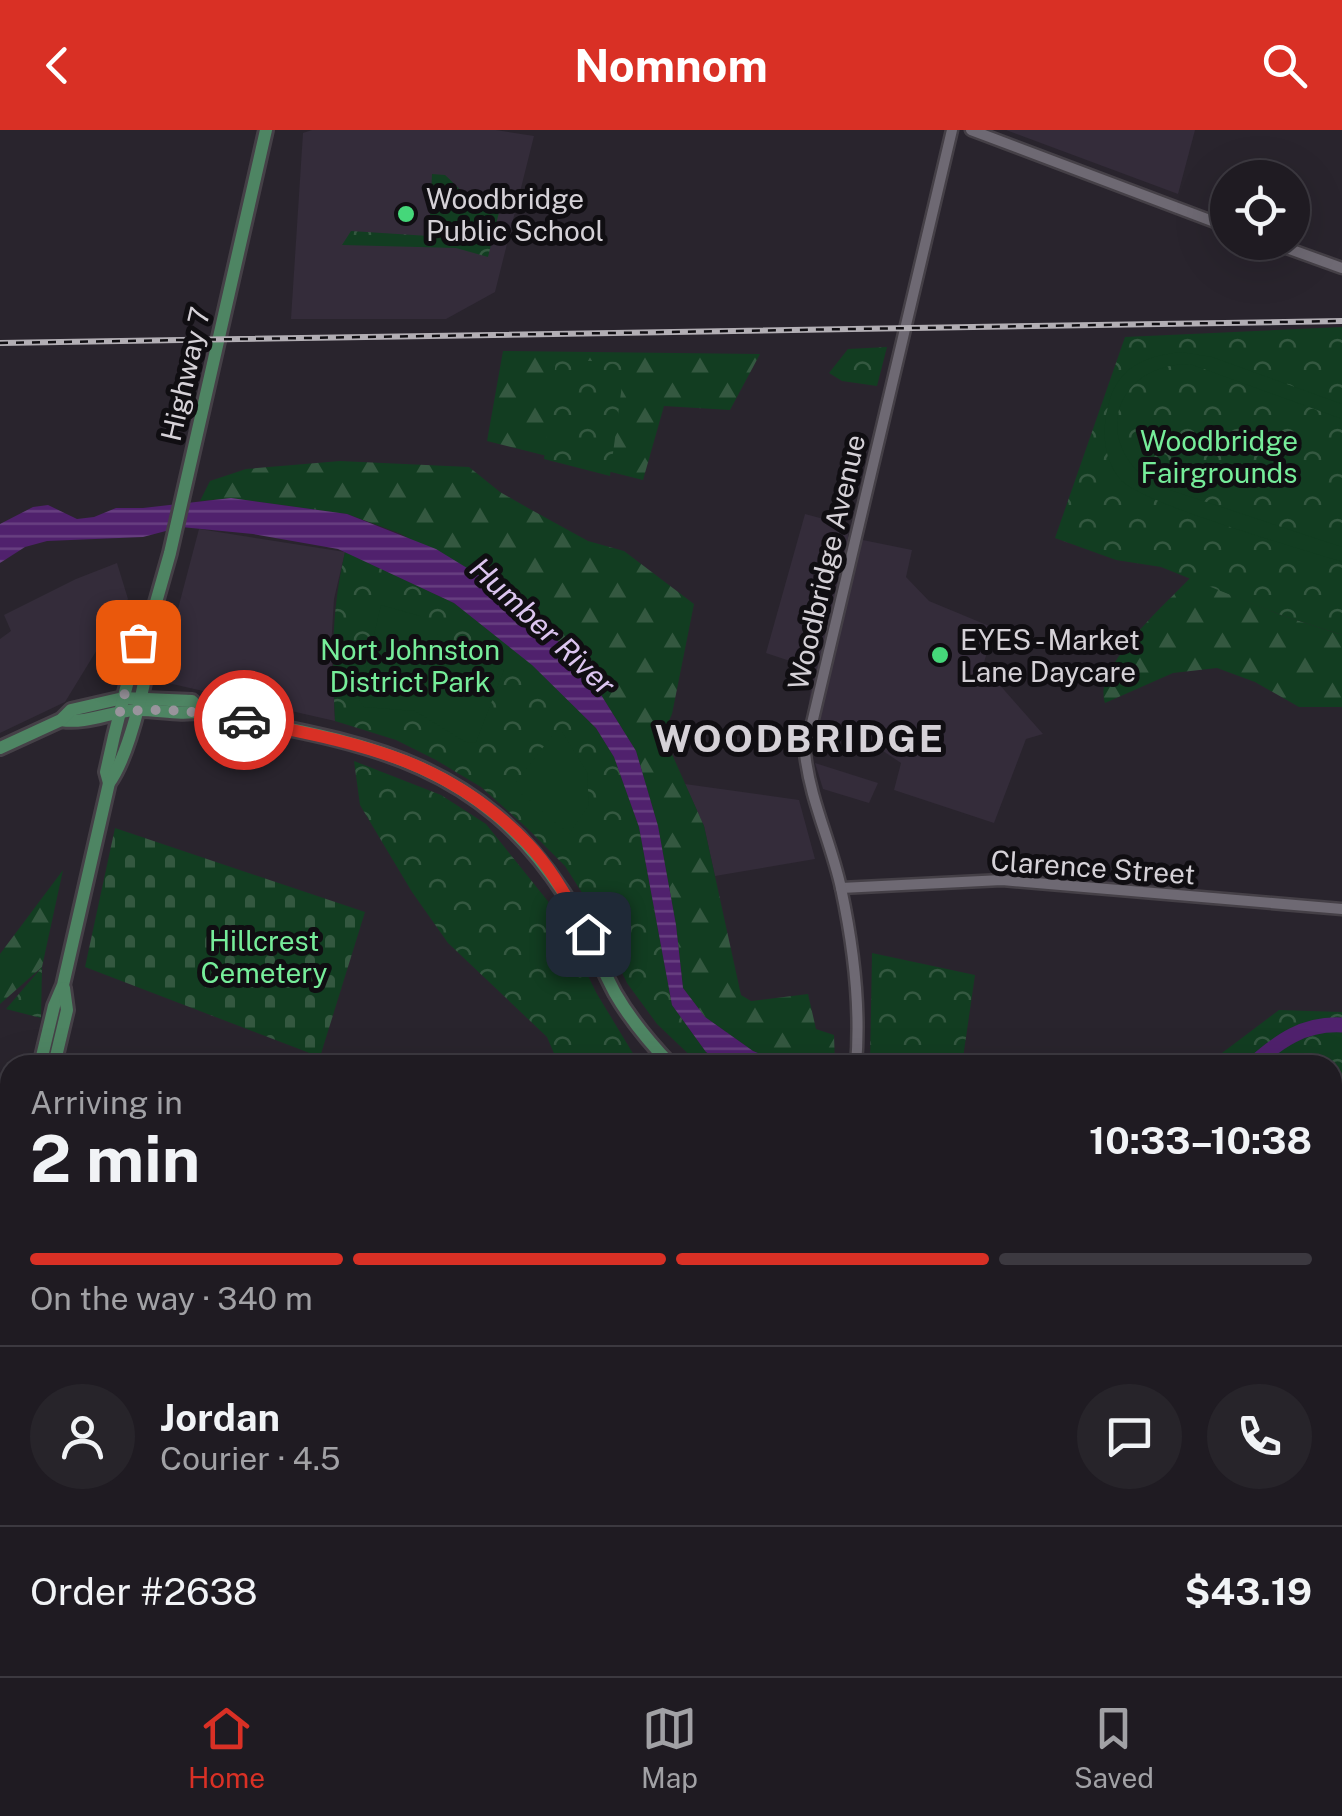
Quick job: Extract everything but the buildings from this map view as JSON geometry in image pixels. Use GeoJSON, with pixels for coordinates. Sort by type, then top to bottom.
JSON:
{"type":"FeatureCollection","features":[{"type":"Feature","properties":{"kind":"main road","name":"Highway 7"},"geometry":{"type":"LineString","coordinates":[[109,783],[106,772],[121,705],[138,642],[149,628],[170,552],[266,130]]}},
{"type":"Feature","properties":{"kind":"main road","name":"Highway 7"},"geometry":{"type":"LineString","coordinates":[[42,1055],[63,986],[109,783],[117,772],[152,648],[149,628]]}},
{"type":"Feature","properties":{"kind":"main road"},"geometry":{"type":"LineString","coordinates":[[0,748],[61,720],[71,710],[138,704],[188,714],[201,711],[368,746],[403,758],[478,801],[530,846],[588,934],[621,1003],[663,1055]]}},
{"type":"Feature","properties":{"kind":"main road","name":"Highway 7"},"geometry":{"type":"LineString","coordinates":[[56,1055],[67,1010],[63,986]]}},
{"type":"Feature","properties":{"kind":"street","name":"Woodbridge Avenue"},"geometry":{"type":"LineString","coordinates":[[856,1055],[854,977],[841,888],[804,753],[952,130]]}},
{"type":"Feature","properties":{"kind":"street"},"geometry":{"type":"LineString","coordinates":[[971,130],[1210,219]]}},
{"type":"Feature","properties":{"kind":"street"},"geometry":{"type":"LineString","coordinates":[[1310,256],[1342,268]]}},
{"type":"Feature","properties":{"kind":"street","name":"Clarence Street"},"geometry":{"type":"LineString","coordinates":[[841,888],[1002,880],[1342,908]]}},
{"type":"Feature","properties":{"kind":"shaded area","name":"Woodbridge Public School"},"geometry":{"type":"Polygon","coordinates":[[[496,130],[534,136],[495,292],[446,319],[291,319],[303,133],[496,130]]]}},
{"type":"Feature","properties":{"kind":"shaded area"},"geometry":{"type":"Polygon","coordinates":[[[1006,130],[1195,130],[1178,194],[1006,130]]]}},
{"type":"Feature","properties":{"kind":"shaded area"},"geometry":{"type":"Polygon","coordinates":[[[231,498],[347,514],[436,549],[513,596],[552,637],[575,653],[636,751],[658,826],[683,988],[705,1017],[763,1055],[711,1055],[672,1005],[639,827],[614,757],[596,728],[532,665],[454,603],[338,549],[253,534],[181,527],[143,537],[47,541],[25,547],[0,563],[0,524],[33,507],[48,505],[77,519],[116,508],[231,498]]]}},
{"type":"Feature","properties":{"kind":"shaded area"},"geometry":{"type":"Polygon","coordinates":[[[805,514],[850,526],[848,537],[912,550],[906,577],[929,601],[994,628],[983,666],[1043,734],[1026,739],[994,823],[894,790],[901,763],[874,745],[819,728],[801,754],[814,669],[766,653],[805,514]]]}},
{"type":"Feature","properties":{"kind":"shaded area"},"geometry":{"type":"Polygon","coordinates":[[[199,529],[345,552],[334,599],[331,648],[335,721],[159,681],[199,529]]]}},
{"type":"Feature","properties":{"kind":"shaded area"},"geometry":{"type":"Polygon","coordinates":[[[117,563],[128,599],[65,702],[0,733],[0,639],[11,631],[4,615],[117,563]]]}},
{"type":"Feature","properties":{"kind":"shaded area"},"geometry":{"type":"Polygon","coordinates":[[[815,763],[878,783],[869,803],[823,789],[815,763]]]}},
{"type":"Feature","properties":{"kind":"shaded area"},"geometry":{"type":"Polygon","coordinates":[[[685,784],[799,800],[815,859],[715,876],[704,826],[685,784]]]}},
{"type":"Feature","properties":{"kind":"green space"},"geometry":{"type":"Polygon","coordinates":[[[432,174],[445,175],[476,201],[502,200],[488,257],[456,248],[342,245],[351,231],[429,236],[432,174]]]}},
{"type":"Feature","properties":{"kind":"green space","name":"Woodbridge Fairgrounds"},"geometry":{"type":"Polygon","coordinates":[[[1342,327],[1342,635],[1161,567],[1116,560],[1055,538],[1125,337],[1342,327]]]}},
{"type":"Feature","properties":{"kind":"green space"},"geometry":{"type":"Polygon","coordinates":[[[887,347],[877,386],[842,381],[829,373],[848,349],[887,347]]]}},
{"type":"Feature","properties":{"kind":"green space"},"geometry":{"type":"Polygon","coordinates":[[[503,351],[760,354],[730,410],[664,406],[643,480],[487,441],[503,351]]]}},
{"type":"Feature","properties":{"kind":"green space"},"geometry":{"type":"Polygon","coordinates":[[[1181,352],[1212,357],[1342,404],[1342,419],[1190,364],[1164,368],[1143,377],[1128,391],[1119,409],[1117,429],[1122,449],[1135,468],[1155,485],[1342,547],[1342,562],[1189,513],[1120,479],[1109,460],[1105,440],[1107,409],[1115,387],[1138,364],[1181,352]]]}},
{"type":"Feature","properties":{"kind":"green space"},"geometry":{"type":"Polygon","coordinates":[[[556,360],[625,362],[610,476],[544,459],[556,360]]]}},
{"type":"Feature","properties":{"kind":"green space"},"geometry":{"type":"Polygon","coordinates":[[[340,461],[469,467],[500,492],[588,541],[624,551],[694,604],[672,714],[663,734],[704,826],[741,995],[751,1001],[808,994],[816,1029],[834,1035],[835,1055],[763,1055],[753,1051],[705,1017],[683,988],[658,826],[636,751],[575,653],[552,637],[513,596],[399,533],[347,514],[231,498],[200,501],[210,481],[246,469],[340,461]]]}},
{"type":"Feature","properties":{"kind":"green space","name":"Nort Johnston District Park"},"geometry":{"type":"Polygon","coordinates":[[[345,552],[454,603],[532,664],[596,728],[614,757],[639,827],[672,1005],[711,1055],[690,1055],[657,1024],[627,983],[591,907],[565,866],[481,787],[396,740],[335,721],[337,595],[345,552]]]}},
{"type":"Feature","properties":{"kind":"green space"},"geometry":{"type":"Polygon","coordinates":[[[1190,578],[1342,635],[1342,707],[1299,707],[1255,682],[1217,668],[1173,673],[1105,703],[1104,689],[1120,655],[1190,578]]]}},
{"type":"Feature","properties":{"kind":"green space"},"geometry":{"type":"Polygon","coordinates":[[[381,605],[420,616],[456,654],[458,662],[471,659],[504,670],[476,742],[467,743],[415,711],[364,707],[359,700],[381,605]]]}},
{"type":"Feature","properties":{"kind":"green space"},"geometry":{"type":"Polygon","coordinates":[[[559,727],[587,772],[589,805],[569,834],[516,789],[516,782],[559,727]]]}},
{"type":"Feature","properties":{"kind":"green space"},"geometry":{"type":"Polygon","coordinates":[[[354,761],[441,795],[486,824],[555,910],[597,994],[634,1055],[555,1055],[547,1037],[448,943],[360,805],[354,761]]]}},
{"type":"Feature","properties":{"kind":"green space","name":"Hillcrest Cemetery"},"geometry":{"type":"Polygon","coordinates":[[[115,828],[365,912],[321,1055],[85,967],[115,828]]]}},
{"type":"Feature","properties":{"kind":"green space"},"geometry":{"type":"Polygon","coordinates":[[[63,870],[42,967],[0,1004],[0,954],[63,870]]]}},
{"type":"Feature","properties":{"kind":"green space"},"geometry":{"type":"Polygon","coordinates":[[[872,953],[975,975],[963,1055],[870,1055],[872,953]]]}},
{"type":"Feature","properties":{"kind":"green space"},"geometry":{"type":"Polygon","coordinates":[[[42,967],[41,1018],[6,1009],[42,967]]]}},
{"type":"Feature","properties":{"kind":"green space"},"geometry":{"type":"Polygon","coordinates":[[[1279,1010],[1342,1012],[1342,1055],[1219,1055],[1279,1010]]]}},
{"type":"Feature","properties":{"kind":"waterway","name":"Humber River"},"geometry":{"type":"LineString","coordinates":[[1264,1055],[1304,1030],[1342,1025]]}},
{"type":"Feature","properties":{"kind":"railway"},"geometry":{"type":"LineString","coordinates":[[0,343],[1342,321]]}},
{"type":"Feature","properties":{"kind":"way so far"},"geometry":{"type":"LineString","coordinates":[[138,642],[120,712],[201,711],[244,720]]}},
{"type":"Feature","properties":{"kind":"place","name":"Woodbridge Public School"},"geometry":{"type":"Point","coordinates":[406,214]}},
{"type":"Feature","properties":{"kind":"place","name":"EYES - Market Lane Daycare"},"geometry":{"type":"Point","coordinates":[940,655]}},
{"type":"Feature","properties":{"kind":"district","name":"WOODBRIDGE"},"geometry":{"type":"Point","coordinates":[800,738]}},
{"type":"Feature","properties":{"kind":"route"},"geometry":{"type":"LineString","coordinates":[[244,720],[368,746],[446,780],[478,801],[530,846],[588,934]]}}]}
